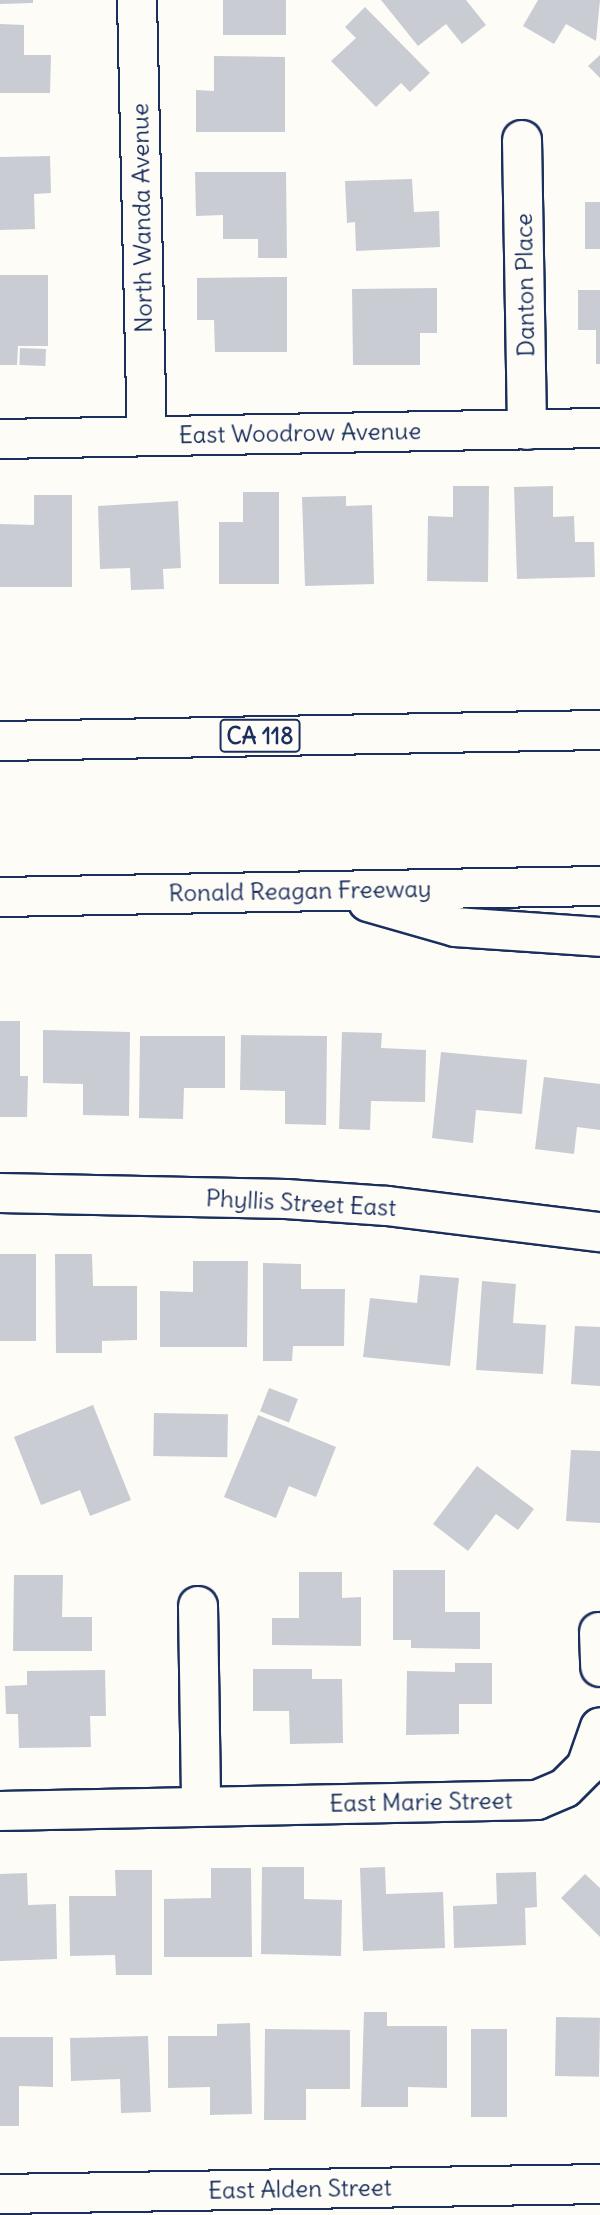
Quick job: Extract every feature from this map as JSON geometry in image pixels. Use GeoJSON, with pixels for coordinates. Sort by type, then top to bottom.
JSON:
{"type":"FeatureCollection","features":[{"type":"Feature","properties":{"kind":"main road","name":"North Wanda Avenue"},"geometry":{"type":"LineString","coordinates":[[137,0],[147,436]]}},
{"type":"Feature","properties":{"kind":"main road","name":"Danton Place"},"geometry":{"type":"LineString","coordinates":[[522,140],[527,429]]}},
{"type":"Feature","properties":{"kind":"main road","name":"East Woodrow Avenue"},"geometry":{"type":"LineString","coordinates":[[0,439],[600,428]]}},
{"type":"Feature","properties":{"kind":"main road"},"geometry":{"type":"LineString","coordinates":[[520,731],[600,719]]}},
{"type":"Feature","properties":{"kind":"main road","name":"CA 118"},"geometry":{"type":"LineString","coordinates":[[0,741],[600,730]]}},
{"type":"Feature","properties":{"kind":"main road","name":"Ronald Reagan Freeway"},"geometry":{"type":"LineString","coordinates":[[0,897],[600,886]]}},
{"type":"Feature","properties":{"kind":"main road"},"geometry":{"type":"LineString","coordinates":[[329,891],[455,927],[600,937]]}},
{"type":"Feature","properties":{"kind":"main road","name":"Phyllis Street East"},"geometry":{"type":"LineString","coordinates":[[0,1193],[286,1199],[600,1232]]}},
{"type":"Feature","properties":{"kind":"main road"},"geometry":{"type":"LineString","coordinates":[[198,1606],[201,1807]]}},
{"type":"Feature","properties":{"kind":"main road","name":"East Marie Street"},"geometry":{"type":"LineString","coordinates":[[0,1811],[537,1800],[565,1788],[586,1767],[600,1727]]}},
{"type":"Feature","properties":{"kind":"main road","name":"East Alden Street"},"geometry":{"type":"LineString","coordinates":[[0,2194],[73,2204],[600,2184]]}},
{"type":"Feature","properties":{"kind":"building"},"geometry":{"type":"Polygon","coordinates":[[[0,0],[33,0],[33,3],[0,4],[0,0]]]}},
{"type":"Feature","properties":{"kind":"building"},"geometry":{"type":"Polygon","coordinates":[[[223,0],[286,0],[286,35],[223,35],[223,0]]]}},
{"type":"Feature","properties":{"kind":"building"},"geometry":{"type":"Polygon","coordinates":[[[381,0],[466,0],[486,25],[462,44],[446,24],[418,46],[381,0]]]}},
{"type":"Feature","properties":{"kind":"building"},"geometry":{"type":"Polygon","coordinates":[[[538,0],[600,0],[596,41],[566,24],[554,44],[523,26],[538,0]]]}},
{"type":"Feature","properties":{"kind":"building"},"geometry":{"type":"Polygon","coordinates":[[[365,7],[430,73],[410,92],[401,83],[376,107],[331,61],[356,38],[345,27],[365,7]]]}},
{"type":"Feature","properties":{"kind":"building"},"geometry":{"type":"Polygon","coordinates":[[[0,24],[24,25],[24,55],[51,55],[50,93],[0,93],[0,24]]]}},
{"type":"Feature","properties":{"kind":"building"},"geometry":{"type":"Polygon","coordinates":[[[600,55],[600,78],[588,66],[600,55]]]}},
{"type":"Feature","properties":{"kind":"building"},"geometry":{"type":"Polygon","coordinates":[[[214,56],[285,57],[285,132],[196,132],[196,90],[214,91],[214,56]]]}},
{"type":"Feature","properties":{"kind":"building"},"geometry":{"type":"Polygon","coordinates":[[[50,156],[51,193],[34,194],[35,229],[0,230],[0,157],[50,156]]]}},
{"type":"Feature","properties":{"kind":"building"},"geometry":{"type":"Polygon","coordinates":[[[195,172],[286,172],[287,258],[258,258],[258,239],[223,239],[223,215],[196,216],[195,172]]]}},
{"type":"Feature","properties":{"kind":"building"},"geometry":{"type":"Polygon","coordinates":[[[412,179],[414,212],[439,211],[440,247],[356,251],[355,222],[347,223],[345,181],[412,179]]]}},
{"type":"Feature","properties":{"kind":"building"},"geometry":{"type":"Polygon","coordinates":[[[585,202],[600,202],[600,249],[585,249],[585,202]]]}},
{"type":"Feature","properties":{"kind":"building"},"geometry":{"type":"Polygon","coordinates":[[[0,275],[48,275],[48,346],[18,346],[17,365],[0,365],[0,275]]]}},
{"type":"Feature","properties":{"kind":"building"},"geometry":{"type":"Polygon","coordinates":[[[287,277],[287,352],[215,352],[214,320],[197,320],[197,278],[287,277]]]}},
{"type":"Feature","properties":{"kind":"building"},"geometry":{"type":"Polygon","coordinates":[[[437,288],[437,333],[420,333],[420,365],[353,365],[352,289],[437,288]]]}},
{"type":"Feature","properties":{"kind":"building"},"geometry":{"type":"Polygon","coordinates":[[[578,290],[600,290],[600,364],[596,364],[596,330],[578,330],[578,290]]]}},
{"type":"Feature","properties":{"kind":"building"},"geometry":{"type":"Polygon","coordinates":[[[20,348],[46,349],[45,366],[19,365],[20,348]]]}},
{"type":"Feature","properties":{"kind":"building"},"geometry":{"type":"Polygon","coordinates":[[[453,486],[489,486],[488,582],[427,581],[428,516],[453,517],[453,486]]]}},
{"type":"Feature","properties":{"kind":"building"},"geometry":{"type":"Polygon","coordinates":[[[553,486],[553,517],[574,516],[575,542],[594,542],[595,577],[517,579],[514,487],[553,486]]]}},
{"type":"Feature","properties":{"kind":"building"},"geometry":{"type":"Polygon","coordinates":[[[243,492],[279,492],[279,584],[219,584],[219,522],[243,522],[243,492]]]}},
{"type":"Feature","properties":{"kind":"building"},"geometry":{"type":"Polygon","coordinates":[[[34,495],[72,495],[72,587],[0,587],[0,524],[34,525],[34,495]]]}},
{"type":"Feature","properties":{"kind":"building"},"geometry":{"type":"Polygon","coordinates":[[[346,496],[346,506],[372,505],[374,584],[305,586],[302,497],[346,496]]]}},
{"type":"Feature","properties":{"kind":"building"},"geometry":{"type":"Polygon","coordinates":[[[178,501],[181,568],[163,569],[164,589],[131,590],[130,568],[100,569],[98,506],[178,501]]]}},
{"type":"Feature","properties":{"kind":"building"},"geometry":{"type":"Polygon","coordinates":[[[0,1021],[20,1021],[20,1076],[28,1076],[27,1117],[0,1117],[0,1021]]]}},
{"type":"Feature","properties":{"kind":"building"},"geometry":{"type":"Polygon","coordinates":[[[43,1030],[130,1032],[129,1116],[83,1115],[83,1084],[43,1083],[43,1030]]]}},
{"type":"Feature","properties":{"kind":"building"},"geometry":{"type":"Polygon","coordinates":[[[342,1032],[382,1033],[381,1048],[426,1050],[425,1102],[371,1101],[370,1130],[339,1129],[342,1032]]]}},
{"type":"Feature","properties":{"kind":"building"},"geometry":{"type":"Polygon","coordinates":[[[241,1035],[327,1036],[326,1125],[285,1124],[285,1091],[240,1090],[241,1035]]]}},
{"type":"Feature","properties":{"kind":"building"},"geometry":{"type":"Polygon","coordinates":[[[140,1036],[225,1036],[225,1088],[184,1088],[183,1119],[139,1118],[140,1036]]]}},
{"type":"Feature","properties":{"kind":"building"},"geometry":{"type":"Polygon","coordinates":[[[441,1052],[527,1060],[522,1114],[476,1110],[473,1143],[432,1138],[441,1052]]]}},
{"type":"Feature","properties":{"kind":"building"},"geometry":{"type":"Polygon","coordinates":[[[544,1077],[600,1084],[600,1130],[577,1127],[574,1154],[535,1149],[544,1077]]]}},
{"type":"Feature","properties":{"kind":"building"},"geometry":{"type":"Polygon","coordinates":[[[0,1254],[36,1254],[36,1341],[0,1341],[0,1254]]]}},
{"type":"Feature","properties":{"kind":"building"},"geometry":{"type":"Polygon","coordinates":[[[55,1254],[92,1254],[93,1286],[137,1286],[137,1340],[102,1341],[102,1353],[56,1353],[55,1254]]]}},
{"type":"Feature","properties":{"kind":"building"},"geometry":{"type":"Polygon","coordinates":[[[193,1261],[248,1261],[247,1347],[160,1347],[160,1291],[193,1292],[193,1261]]]}},
{"type":"Feature","properties":{"kind":"building"},"geometry":{"type":"Polygon","coordinates":[[[263,1263],[301,1264],[301,1289],[345,1289],[344,1346],[293,1346],[292,1361],[263,1361],[263,1263]]]}},
{"type":"Feature","properties":{"kind":"building"},"geometry":{"type":"Polygon","coordinates":[[[420,1275],[459,1278],[450,1366],[363,1357],[370,1298],[417,1303],[420,1275]]]}},
{"type":"Feature","properties":{"kind":"building"},"geometry":{"type":"Polygon","coordinates":[[[482,1281],[516,1284],[513,1323],[546,1325],[543,1374],[476,1370],[482,1281]]]}},
{"type":"Feature","properties":{"kind":"building"},"geometry":{"type":"Polygon","coordinates":[[[575,1326],[600,1327],[600,1386],[571,1384],[575,1326]]]}},
{"type":"Feature","properties":{"kind":"building"},"geometry":{"type":"Polygon","coordinates":[[[269,1388],[298,1399],[289,1422],[260,1411],[269,1388]]]}},
{"type":"Feature","properties":{"kind":"building"},"geometry":{"type":"Polygon","coordinates":[[[93,1405],[131,1500],[90,1516],[80,1490],[41,1505],[14,1437],[93,1405]]]}},
{"type":"Feature","properties":{"kind":"building"},"geometry":{"type":"Polygon","coordinates":[[[154,1413],[228,1414],[227,1457],[153,1456],[154,1413]]]}},
{"type":"Feature","properties":{"kind":"building"},"geometry":{"type":"Polygon","coordinates":[[[258,1415],[336,1447],[316,1497],[289,1486],[276,1518],[224,1497],[258,1415]]]}},
{"type":"Feature","properties":{"kind":"building"},"geometry":{"type":"Polygon","coordinates":[[[571,1450],[600,1451],[600,1523],[566,1521],[571,1450]]]}},
{"type":"Feature","properties":{"kind":"building"},"geometry":{"type":"Polygon","coordinates":[[[477,1466],[534,1509],[518,1530],[496,1514],[468,1551],[433,1524],[477,1466]]]}},
{"type":"Feature","properties":{"kind":"building"},"geometry":{"type":"Polygon","coordinates":[[[393,1570],[445,1570],[445,1612],[480,1612],[480,1649],[411,1648],[411,1640],[393,1640],[393,1570]]]}},
{"type":"Feature","properties":{"kind":"building"},"geometry":{"type":"Polygon","coordinates":[[[299,1572],[342,1572],[342,1598],[361,1597],[361,1646],[272,1645],[272,1618],[299,1618],[299,1572]]]}},
{"type":"Feature","properties":{"kind":"building"},"geometry":{"type":"Polygon","coordinates":[[[14,1575],[63,1575],[62,1617],[92,1617],[92,1651],[13,1651],[14,1575]]]}},
{"type":"Feature","properties":{"kind":"building"},"geometry":{"type":"Polygon","coordinates":[[[455,1663],[492,1663],[492,1704],[459,1704],[459,1734],[406,1735],[407,1671],[455,1672],[455,1663]]]}},
{"type":"Feature","properties":{"kind":"building"},"geometry":{"type":"Polygon","coordinates":[[[253,1669],[312,1669],[312,1679],[342,1679],[343,1743],[290,1744],[289,1711],[253,1711],[253,1669]]]}},
{"type":"Feature","properties":{"kind":"building"},"geometry":{"type":"Polygon","coordinates":[[[105,1670],[106,1716],[90,1716],[91,1747],[19,1748],[18,1714],[6,1714],[5,1686],[27,1685],[27,1671],[105,1670]]]}},
{"type":"Feature","properties":{"kind":"building"},"geometry":{"type":"Polygon","coordinates":[[[262,1867],[304,1867],[304,1899],[342,1900],[341,1956],[261,1954],[262,1867]]]}},
{"type":"Feature","properties":{"kind":"building"},"geometry":{"type":"Polygon","coordinates":[[[385,1867],[386,1894],[443,1892],[445,1948],[363,1951],[360,1868],[385,1867]]]}},
{"type":"Feature","properties":{"kind":"building"},"geometry":{"type":"Polygon","coordinates":[[[211,1868],[251,1868],[252,1957],[164,1957],[164,1899],[211,1898],[211,1868]]]}},
{"type":"Feature","properties":{"kind":"building"},"geometry":{"type":"Polygon","coordinates":[[[115,1870],[152,1870],[152,1975],[116,1975],[115,1955],[70,1956],[69,1896],[116,1896],[115,1870]]]}},
{"type":"Feature","properties":{"kind":"building"},"geometry":{"type":"Polygon","coordinates":[[[536,1872],[537,1907],[525,1908],[526,1945],[454,1948],[453,1906],[497,1904],[496,1873],[536,1872]]]}},
{"type":"Feature","properties":{"kind":"building"},"geometry":{"type":"Polygon","coordinates":[[[27,1873],[28,1905],[56,1904],[57,1959],[0,1961],[0,1874],[27,1873]]]}},
{"type":"Feature","properties":{"kind":"building"},"geometry":{"type":"Polygon","coordinates":[[[585,1874],[600,1888],[600,1937],[561,1898],[585,1874]]]}},
{"type":"Feature","properties":{"kind":"building"},"geometry":{"type":"Polygon","coordinates":[[[364,2012],[387,2012],[387,2026],[447,2026],[447,2088],[408,2087],[408,2107],[361,2107],[364,2012]]]}},
{"type":"Feature","properties":{"kind":"building"},"geometry":{"type":"Polygon","coordinates":[[[556,2017],[600,2018],[599,2077],[555,2076],[556,2017]]]}},
{"type":"Feature","properties":{"kind":"building"},"geometry":{"type":"Polygon","coordinates":[[[250,2023],[252,2114],[210,2115],[210,2087],[168,2088],[168,2036],[217,2036],[217,2024],[250,2023]]]}},
{"type":"Feature","properties":{"kind":"building"},"geometry":{"type":"Polygon","coordinates":[[[265,2029],[350,2030],[350,2089],[306,2089],[306,2120],[264,2120],[265,2029]]]}},
{"type":"Feature","properties":{"kind":"building"},"geometry":{"type":"Polygon","coordinates":[[[471,2029],[507,2029],[507,2117],[471,2117],[471,2029]]]}},
{"type":"Feature","properties":{"kind":"building"},"geometry":{"type":"Polygon","coordinates":[[[148,2036],[151,2112],[121,2113],[120,2079],[71,2081],[70,2038],[148,2036]]]}},
{"type":"Feature","properties":{"kind":"building"},"geometry":{"type":"Polygon","coordinates":[[[0,2037],[53,2037],[53,2087],[19,2086],[19,2126],[0,2126],[0,2037]]]}}]}
